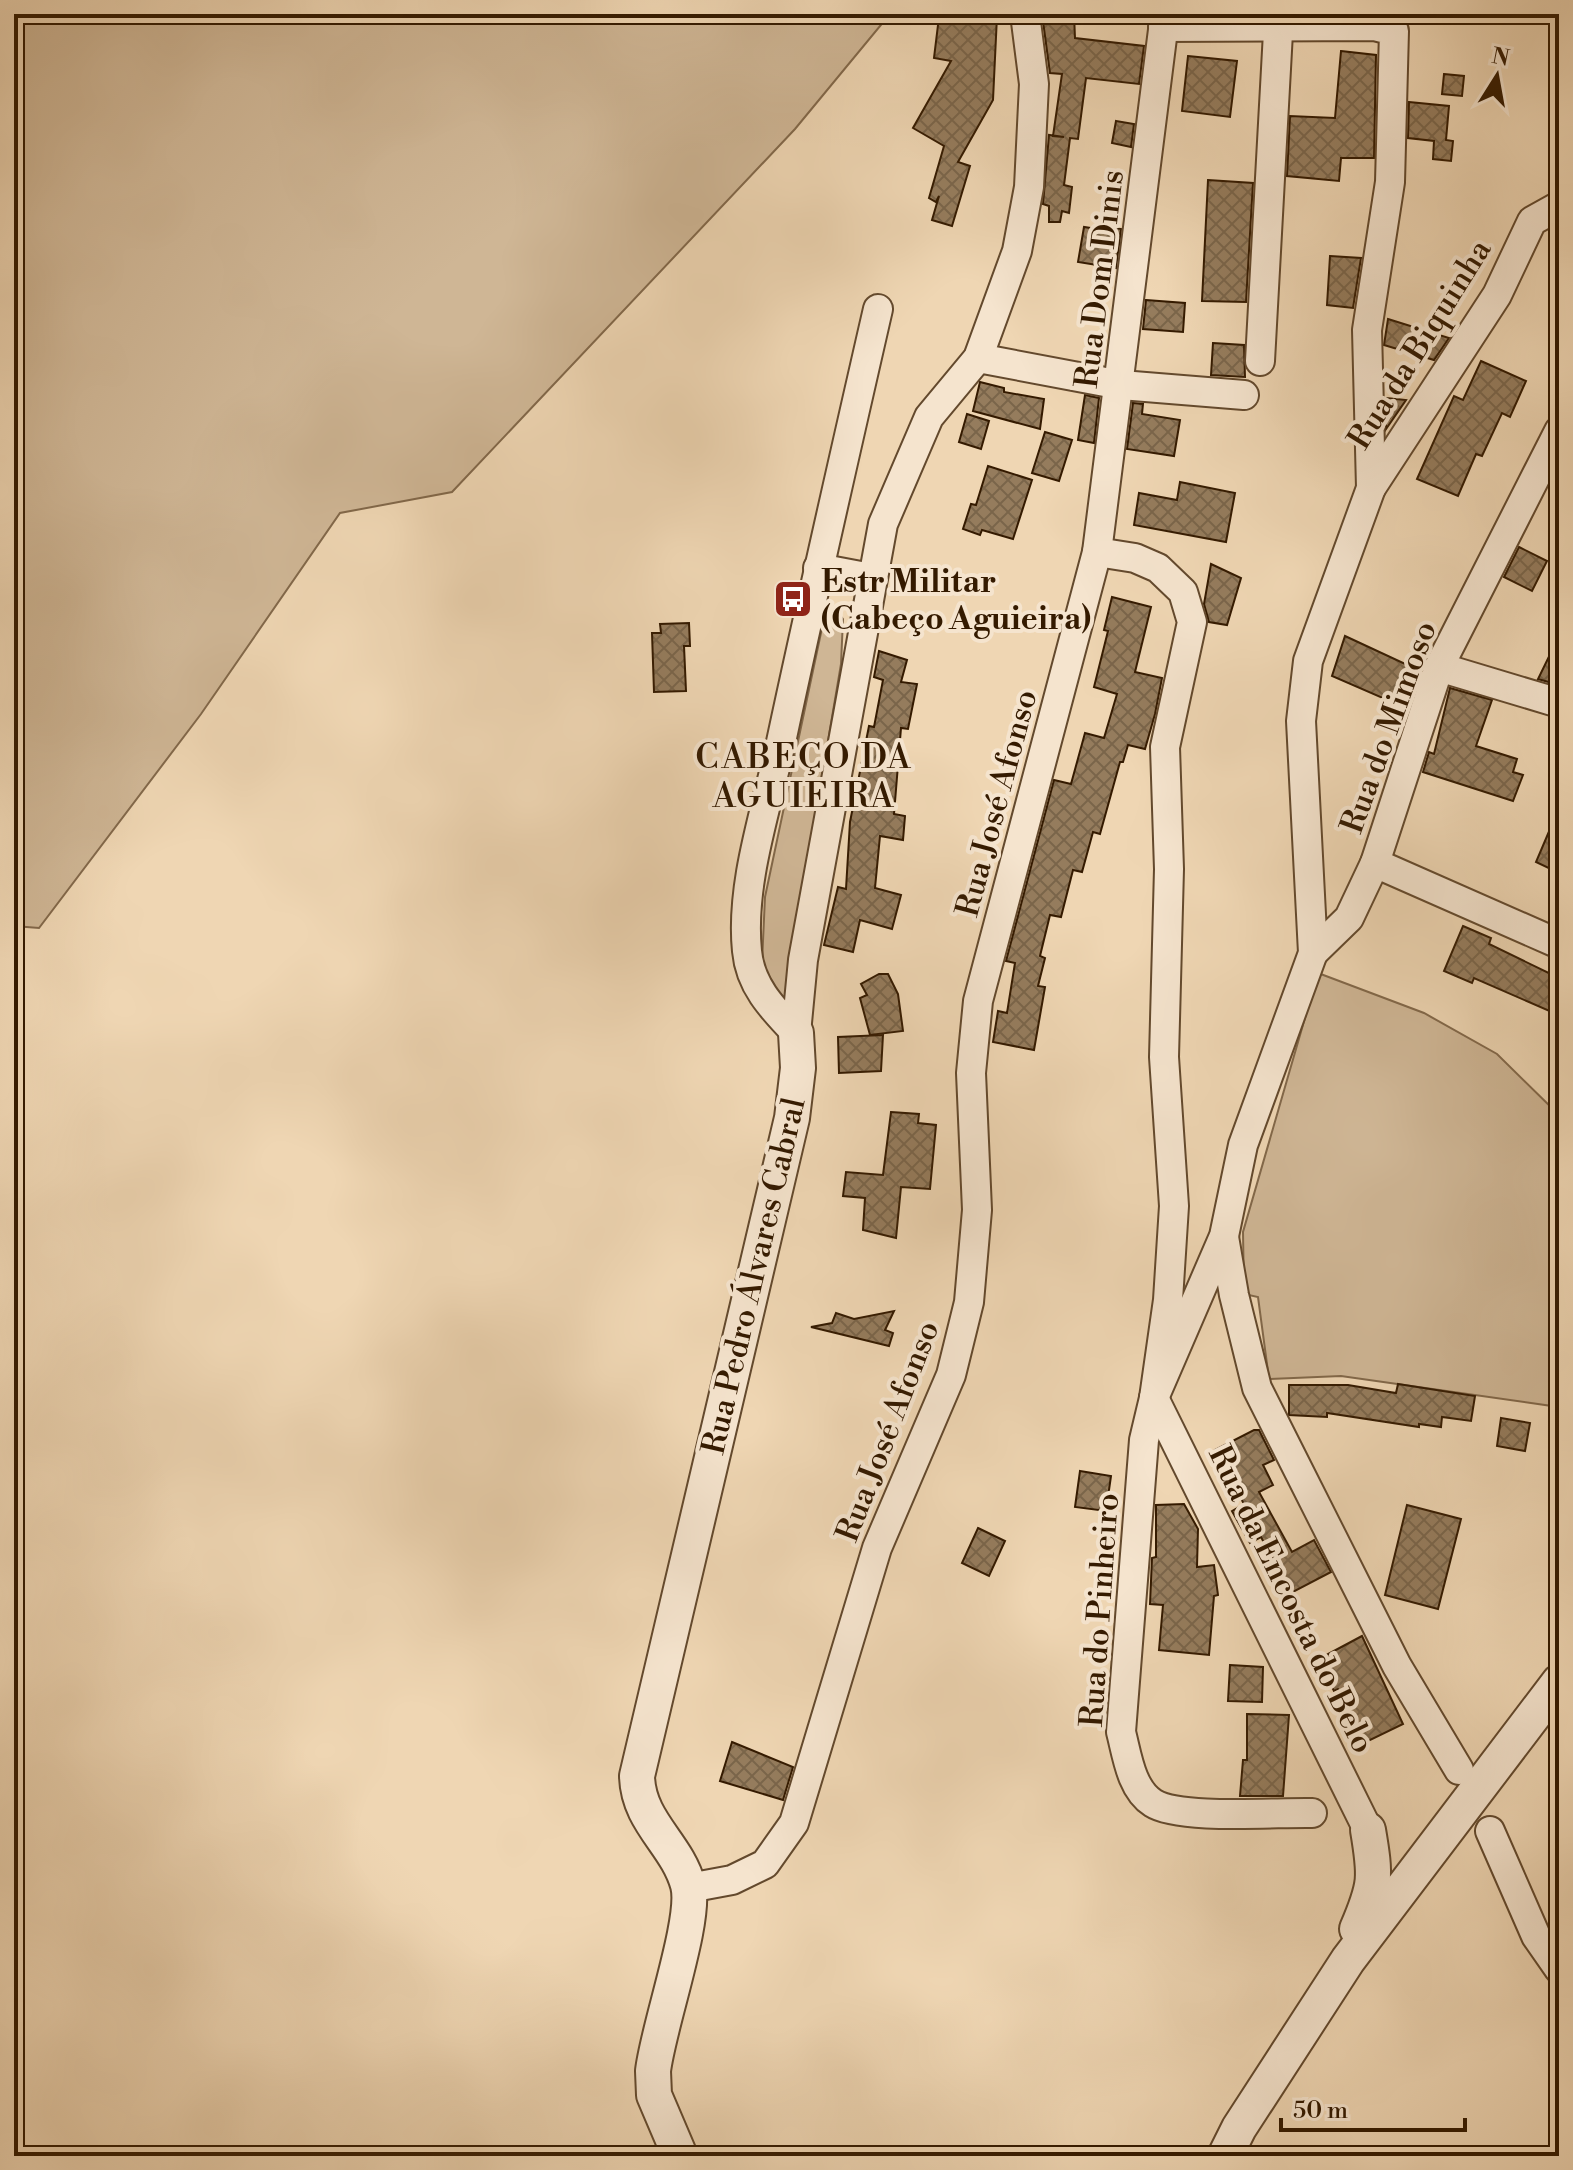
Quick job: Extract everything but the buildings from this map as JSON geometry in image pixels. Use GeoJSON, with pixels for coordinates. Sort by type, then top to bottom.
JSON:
{"type":"FeatureCollection","features":[{"type":"Feature","properties":{"kind":"street","name":"Rua Pedro Álvares Cabral"},"geometry":{"type":"LineString","coordinates":[[689,1888],[648,1819],[637,1791],[637,1776],[792,1118],[798,1068],[796,1033],[803,960],[883,524],[929,417],[978,358],[1017,251],[1029,187],[1034,84],[1025,14]]}},
{"type":"Feature","properties":{"kind":"street"},"geometry":{"type":"LineString","coordinates":[[1260,361],[1279,20]]}},
{"type":"Feature","properties":{"kind":"street"},"geometry":{"type":"LineString","coordinates":[[1154,1398],[1224,1236],[1243,1145],[1313,953],[1301,721],[1308,661],[1371,488],[1367,330],[1390,182],[1394,31],[1374,26],[1279,20],[1164,21]]}},
{"type":"Feature","properties":{"kind":"street","name":"Rua Dom Dinis"},"geometry":{"type":"LineString","coordinates":[[1097,552],[1121,385],[1164,21]]}},
{"type":"Feature","properties":{"kind":"street","name":"Rua da Biquinha"},"geometry":{"type":"LineString","coordinates":[[1371,488],[1497,295],[1532,221],[1559,206]]}},
{"type":"Feature","properties":{"kind":"street"},"geometry":{"type":"LineString","coordinates":[[796,1033],[763,997],[747,951],[750,888],[818,568],[878,309]]}},
{"type":"Feature","properties":{"kind":"street"},"geometry":{"type":"LineString","coordinates":[[978,358],[1121,385],[1244,395]]}},
{"type":"Feature","properties":{"kind":"street","name":"Rua do Mimoso"},"geometry":{"type":"LineString","coordinates":[[1313,953],[1349,918],[1375,863],[1439,667],[1559,431]]}},
{"type":"Feature","properties":{"kind":"street"},"geometry":{"type":"LineString","coordinates":[[1097,552],[1135,558],[1158,568],[1183,592],[1192,622],[1165,747],[1169,869],[1164,1057],[1174,1206],[1168,1300],[1154,1398]]}},
{"type":"Feature","properties":{"kind":"street","name":"Rua José Afonso"},"geometry":{"type":"LineString","coordinates":[[689,1888],[732,1880],[765,1864],[794,1823],[877,1548],[951,1375],[969,1302],[977,1210],[971,1073],[978,1001],[1097,552]]}},
{"type":"Feature","properties":{"kind":"street"},"geometry":{"type":"LineString","coordinates":[[818,568],[871,578]]}},
{"type":"Feature","properties":{"kind":"street"},"geometry":{"type":"LineString","coordinates":[[1439,667],[1559,703]]}},
{"type":"Feature","properties":{"kind":"street"},"geometry":{"type":"LineString","coordinates":[[1375,863],[1559,944]]}},
{"type":"Feature","properties":{"kind":"street"},"geometry":{"type":"LineString","coordinates":[[1224,1236],[1234,1295],[1257,1388],[1397,1666],[1459,1770]]}},
{"type":"Feature","properties":{"kind":"street","name":"Rua do Pinheiro"},"geometry":{"type":"LineString","coordinates":[[1154,1398],[1144,1440],[1121,1732],[1132,1776],[1152,1803],[1180,1812],[1312,1813]]}},
{"type":"Feature","properties":{"kind":"street","name":"Rua da Encosta do Belo"},"geometry":{"type":"LineString","coordinates":[[1154,1398],[1384,1858]]}},
{"type":"Feature","properties":{"kind":"street"},"geometry":{"type":"LineString","coordinates":[[1225,2156],[1239,2128],[1348,1960],[1384,1858],[1439,1842],[1555,1692]]}},
{"type":"Feature","properties":{"kind":"street"},"geometry":{"type":"LineString","coordinates":[[1490,1831],[1536,1936],[1559,1969]]}},
{"type":"Feature","properties":{"kind":"street"},"geometry":{"type":"LineString","coordinates":[[680,2156],[654,2095],[653,2071],[687,1922],[689,1888]]}},
{"type":"Feature","properties":{"kind":"shaded area"},"geometry":{"type":"Polygon","coordinates":[[[14,14],[890,14],[795,129],[452,492],[340,513],[201,714],[39,928],[14,926],[14,14]]]}},
{"type":"Feature","properties":{"kind":"shaded area"},"geometry":{"type":"Polygon","coordinates":[[[834,607],[843,619],[841,664],[785,996],[781,998],[762,963],[765,897],[825,614],[834,607]]]}},
{"type":"Feature","properties":{"kind":"shaded area"},"geometry":{"type":"Polygon","coordinates":[[[1318,973],[1424,1013],[1497,1054],[1559,1115],[1559,1407],[1341,1376],[1269,1379],[1258,1297],[1244,1294],[1243,1232],[1318,973]]]}},
{"type":"Feature","properties":{"kind":"place","name":"Estr Militar (Cabeço Aguieira)"},"geometry":{"type":"Point","coordinates":[793,599]}},
{"type":"Feature","properties":{"kind":"district","name":"CABEÇO DA AGUIEIRA"},"geometry":{"type":"Point","coordinates":[804,776]}}]}
